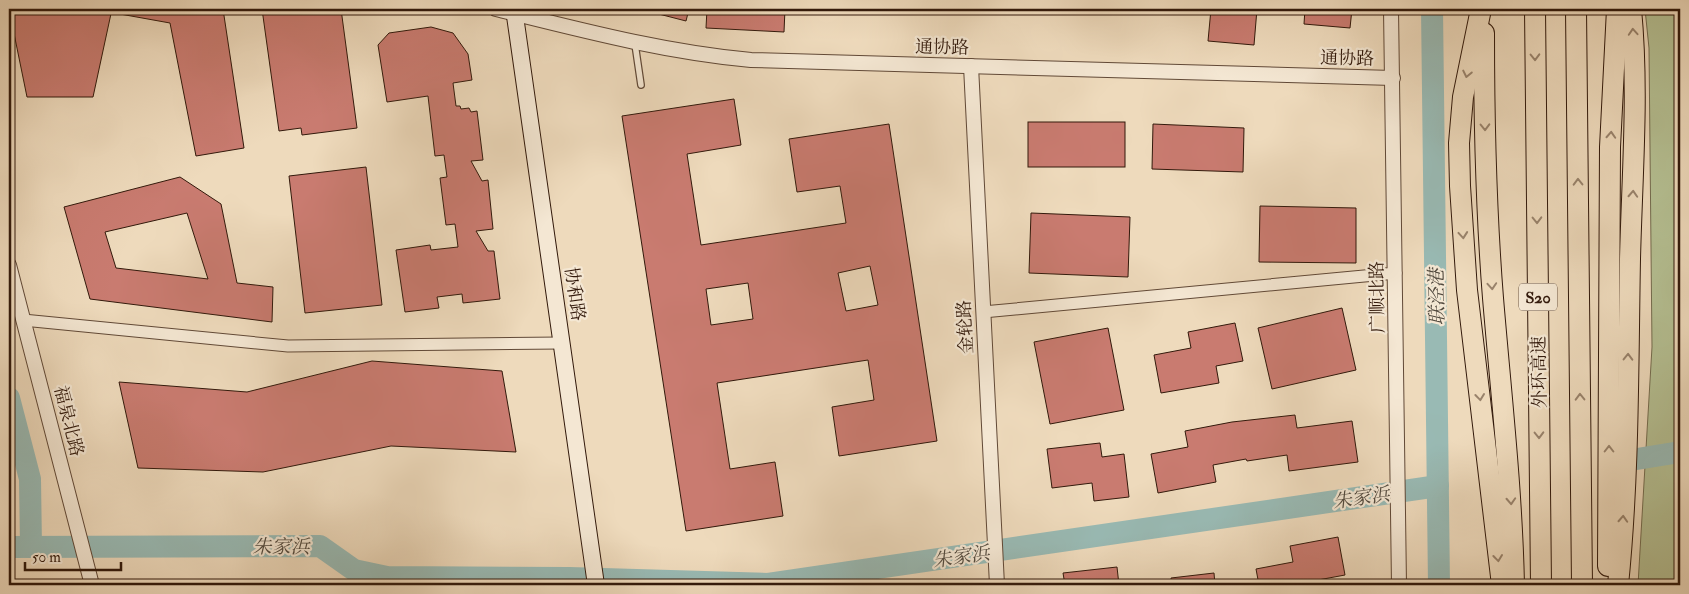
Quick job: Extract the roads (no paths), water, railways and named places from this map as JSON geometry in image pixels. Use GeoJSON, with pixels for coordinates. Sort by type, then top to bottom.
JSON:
{"type":"FeatureCollection","features":[{"type":"Feature","properties":{"kind":"highway"},"geometry":{"type":"LineString","coordinates":[[1483,9],[1489,238],[1508,458],[1514,585]]}},
{"type":"Feature","properties":{"kind":"highway"},"geometry":{"type":"LineString","coordinates":[[1483,9],[1463,97],[1459,143],[1460,186],[1467,290],[1502,585]]}},
{"type":"Feature","properties":{"kind":"highway","name":"外环高速"},"geometry":{"type":"LineString","coordinates":[[1535,9],[1541,585]]}},
{"type":"Feature","properties":{"kind":"highway","name":"S20"},"geometry":{"type":"LineString","coordinates":[[1576,9],[1582,585]]}},
{"type":"Feature","properties":{"kind":"highway"},"geometry":{"type":"LineString","coordinates":[[1608,585],[1610,147],[1617,9]]}},
{"type":"Feature","properties":{"kind":"highway"},"geometry":{"type":"LineString","coordinates":[[1618,585],[1625,487],[1634,180],[1635,96],[1631,9]]}},
{"type":"Feature","properties":{"kind":"main road","name":"协和路"},"geometry":{"type":"LineString","coordinates":[[514,11],[596,585]]}},
{"type":"Feature","properties":{"kind":"street","name":"通协路"},"geometry":{"type":"LineString","coordinates":[[496,9],[514,11],[635,44],[675,52],[751,60],[1393,78]]}},
{"type":"Feature","properties":{"kind":"street","name":"广顺北路"},"geometry":{"type":"LineString","coordinates":[[1391,9],[1399,585]]}},
{"type":"Feature","properties":{"kind":"street","name":"金轮路"},"geometry":{"type":"LineString","coordinates":[[971,66],[997,579]]}},
{"type":"Feature","properties":{"kind":"street","name":"福泉北路"},"geometry":{"type":"LineString","coordinates":[[9,265],[14,294],[24,320],[92,585]]}},
{"type":"Feature","properties":{"kind":"street"},"geometry":{"type":"LineString","coordinates":[[983,312],[1396,273]]}},
{"type":"Feature","properties":{"kind":"street"},"geometry":{"type":"LineString","coordinates":[[24,320],[288,346],[561,344]]}},
{"type":"Feature","properties":{"kind":"lane"},"geometry":{"type":"LineString","coordinates":[[635,44],[641,85]]}},
{"type":"Feature","properties":{"kind":"waterway","name":"联泾港"},"geometry":{"type":"LineString","coordinates":[[1432,9],[1439,585]]}},
{"type":"Feature","properties":{"kind":"waterway"},"geometry":{"type":"LineString","coordinates":[[9,398],[30,479],[31,547]]}},
{"type":"Feature","properties":{"kind":"waterway"},"geometry":{"type":"LineString","coordinates":[[1637,459],[1680,452]]}},
{"type":"Feature","properties":{"kind":"waterway","name":"朱家浜"},"geometry":{"type":"LineString","coordinates":[[9,547],[320,546],[354,570],[387,577],[569,578],[768,584],[1438,486]]}}]}
